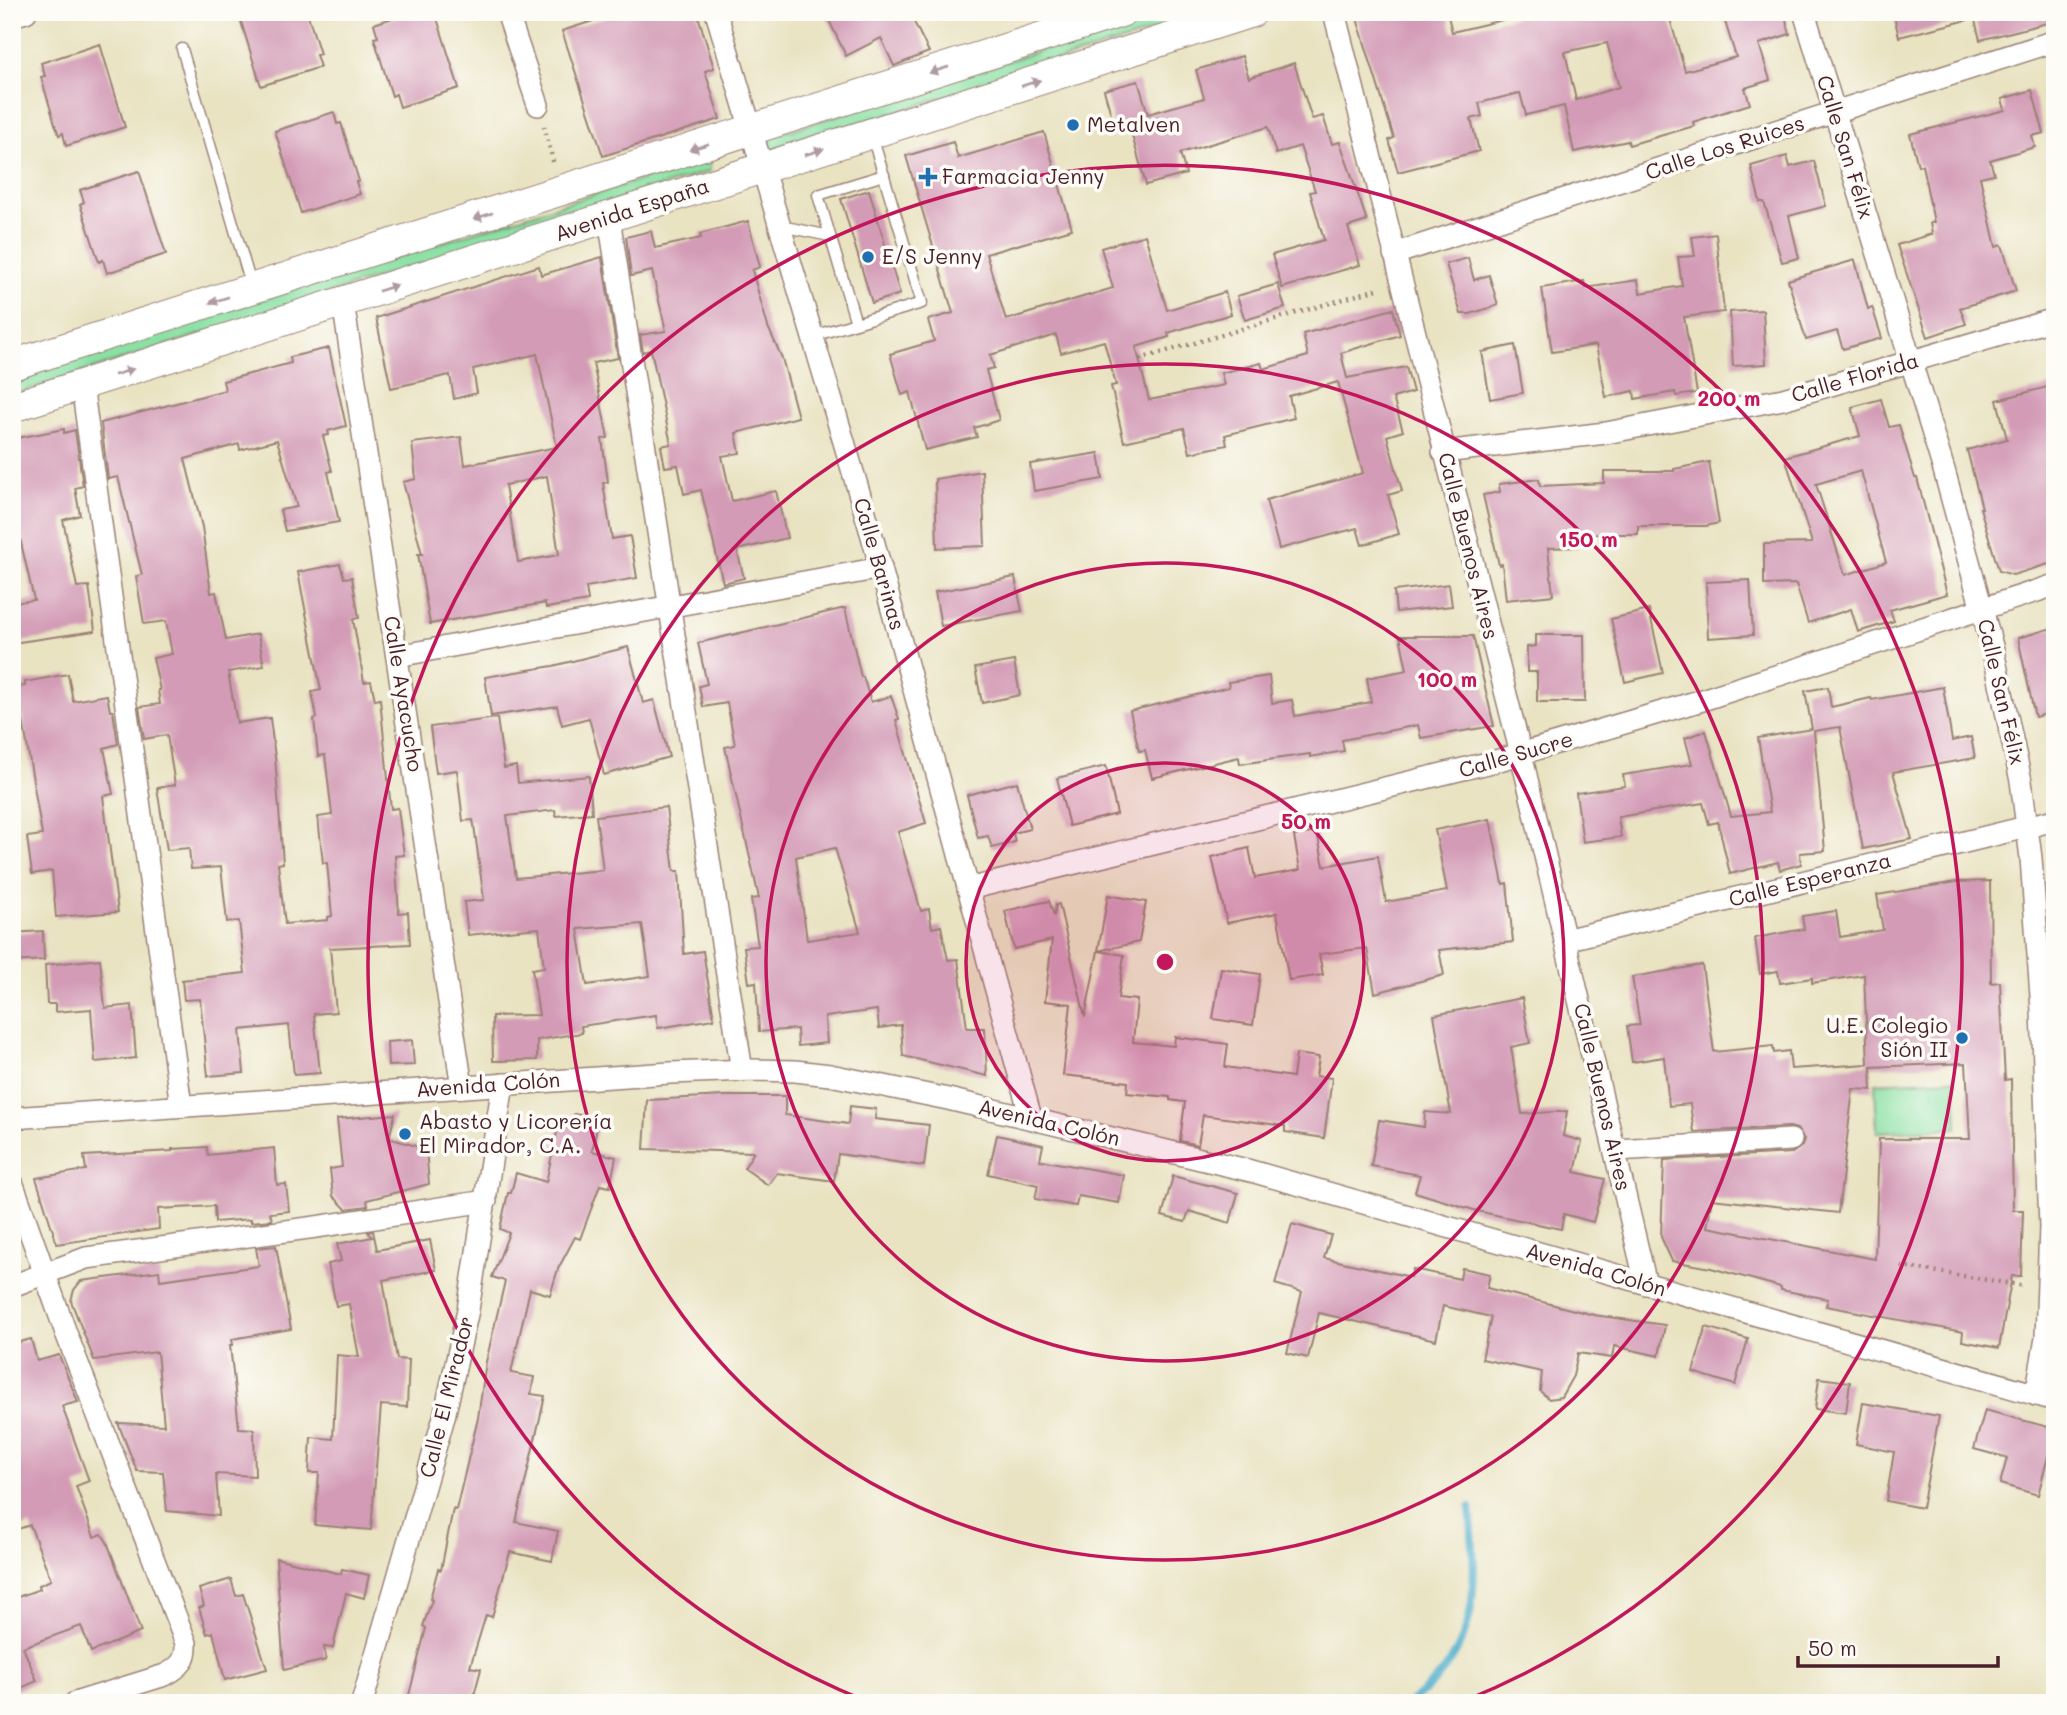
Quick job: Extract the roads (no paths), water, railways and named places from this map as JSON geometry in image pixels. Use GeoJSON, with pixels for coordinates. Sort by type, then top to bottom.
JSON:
{"type":"FeatureCollection","features":[{"type":"Feature","properties":{"kind":"main road","name":"Avenida España"},"geometry":{"type":"LineString","coordinates":[[12,365],[1121,12]]}},
{"type":"Feature","properties":{"kind":"main road","name":"Avenida España"},"geometry":{"type":"LineString","coordinates":[[12,407],[1252,12]]}},
{"type":"Feature","properties":{"kind":"street"},"geometry":{"type":"LineString","coordinates":[[12,16],[26,12]]}},
{"type":"Feature","properties":{"kind":"street"},"geometry":{"type":"LineString","coordinates":[[507,12],[538,105]]}},
{"type":"Feature","properties":{"kind":"street","name":"Calle Barinas"},"geometry":{"type":"LineString","coordinates":[[716,12],[881,568],[1031,1118]]}},
{"type":"Feature","properties":{"kind":"street","name":"Calle Buenos Aires"},"geometry":{"type":"LineString","coordinates":[[1334,12],[1521,754],[1646,1284]]}},
{"type":"Feature","properties":{"kind":"street","name":"Calle San Félix"},"geometry":{"type":"LineString","coordinates":[[1804,12],[1944,470],[2010,722],[2026,827],[2042,1010],[2049,1189],[2045,1398]]}},
{"type":"Feature","properties":{"kind":"street","name":"Calle Los Ruices"},"geometry":{"type":"LineString","coordinates":[[1394,254],[2055,41]]}},
{"type":"Feature","properties":{"kind":"street"},"geometry":{"type":"LineString","coordinates":[[609,218],[742,1070]]}},
{"type":"Feature","properties":{"kind":"street","name":"Calle Ayacucho"},"geometry":{"type":"LineString","coordinates":[[343,302],[462,1087]]}},
{"type":"Feature","properties":{"kind":"street","name":"Calle Florida"},"geometry":{"type":"LineString","coordinates":[[1443,452],[1606,433],[1783,399],[2055,319]]}},
{"type":"Feature","properties":{"kind":"street"},"geometry":{"type":"LineString","coordinates":[[82,385],[181,1105]]}},
{"type":"Feature","properties":{"kind":"street"},"geometry":{"type":"LineString","coordinates":[[397,656],[881,568]]}},
{"type":"Feature","properties":{"kind":"street","name":"Calle Sucre"},"geometry":{"type":"LineString","coordinates":[[968,888],[1446,775],[1699,701],[2055,585]]}},
{"type":"Feature","properties":{"kind":"street","name":"Calle Esperanza"},"geometry":{"type":"LineString","coordinates":[[1565,940],[2055,820]]}},
{"type":"Feature","properties":{"kind":"street","name":"Avenida Colón"},"geometry":{"type":"LineString","coordinates":[[12,1118],[742,1070],[830,1075],[887,1085],[1251,1171],[2045,1398]]}},
{"type":"Feature","properties":{"kind":"street","name":"Calle El Mirador"},"geometry":{"type":"LineString","coordinates":[[362,1703],[444,1417],[468,1310],[503,1084]]}},
{"type":"Feature","properties":{"kind":"street"},"geometry":{"type":"LineString","coordinates":[[1615,1150],[1791,1140]]}},
{"type":"Feature","properties":{"kind":"street"},"geometry":{"type":"LineString","coordinates":[[12,1182],[186,1643],[187,1654],[177,1669],[75,1703]]}},
{"type":"Feature","properties":{"kind":"street"},"geometry":{"type":"LineString","coordinates":[[12,1286],[73,1261],[98,1256],[486,1201]]}},
{"type":"Feature","properties":{"kind":"lane"},"geometry":{"type":"LineString","coordinates":[[182,48],[252,289]]}},
{"type":"Feature","properties":{"kind":"lane"},"geometry":{"type":"LineString","coordinates":[[813,335],[922,303],[871,134]]}},
{"type":"Feature","properties":{"kind":"lane"},"geometry":{"type":"LineString","coordinates":[[856,323],[818,195],[884,175]]}},
{"type":"Feature","properties":{"kind":"lane"},"geometry":{"type":"LineString","coordinates":[[781,226],[830,236]]}},
{"type":"Feature","properties":{"kind":"waterway"},"geometry":{"type":"LineString","coordinates":[[1409,1703],[1433,1683],[1450,1662],[1470,1616],[1474,1564],[1470,1508]]}},
{"type":"Feature","properties":{"kind":"place","name":"Metalven"},"geometry":{"type":"Point","coordinates":[1073,125]}},
{"type":"Feature","properties":{"kind":"place","name":"Farmacia Jenny"},"geometry":{"type":"Point","coordinates":[928,177]}},
{"type":"Feature","properties":{"kind":"place","name":"E/S Jenny"},"geometry":{"type":"Point","coordinates":[868,257]}},
{"type":"Feature","properties":{"kind":"place","name":"U.E. Colegio Sión II"},"geometry":{"type":"Point","coordinates":[1962,1038]}},
{"type":"Feature","properties":{"kind":"place","name":"Abasto y Licorería El Mirador, C.A."},"geometry":{"type":"Point","coordinates":[405,1134]}}]}
